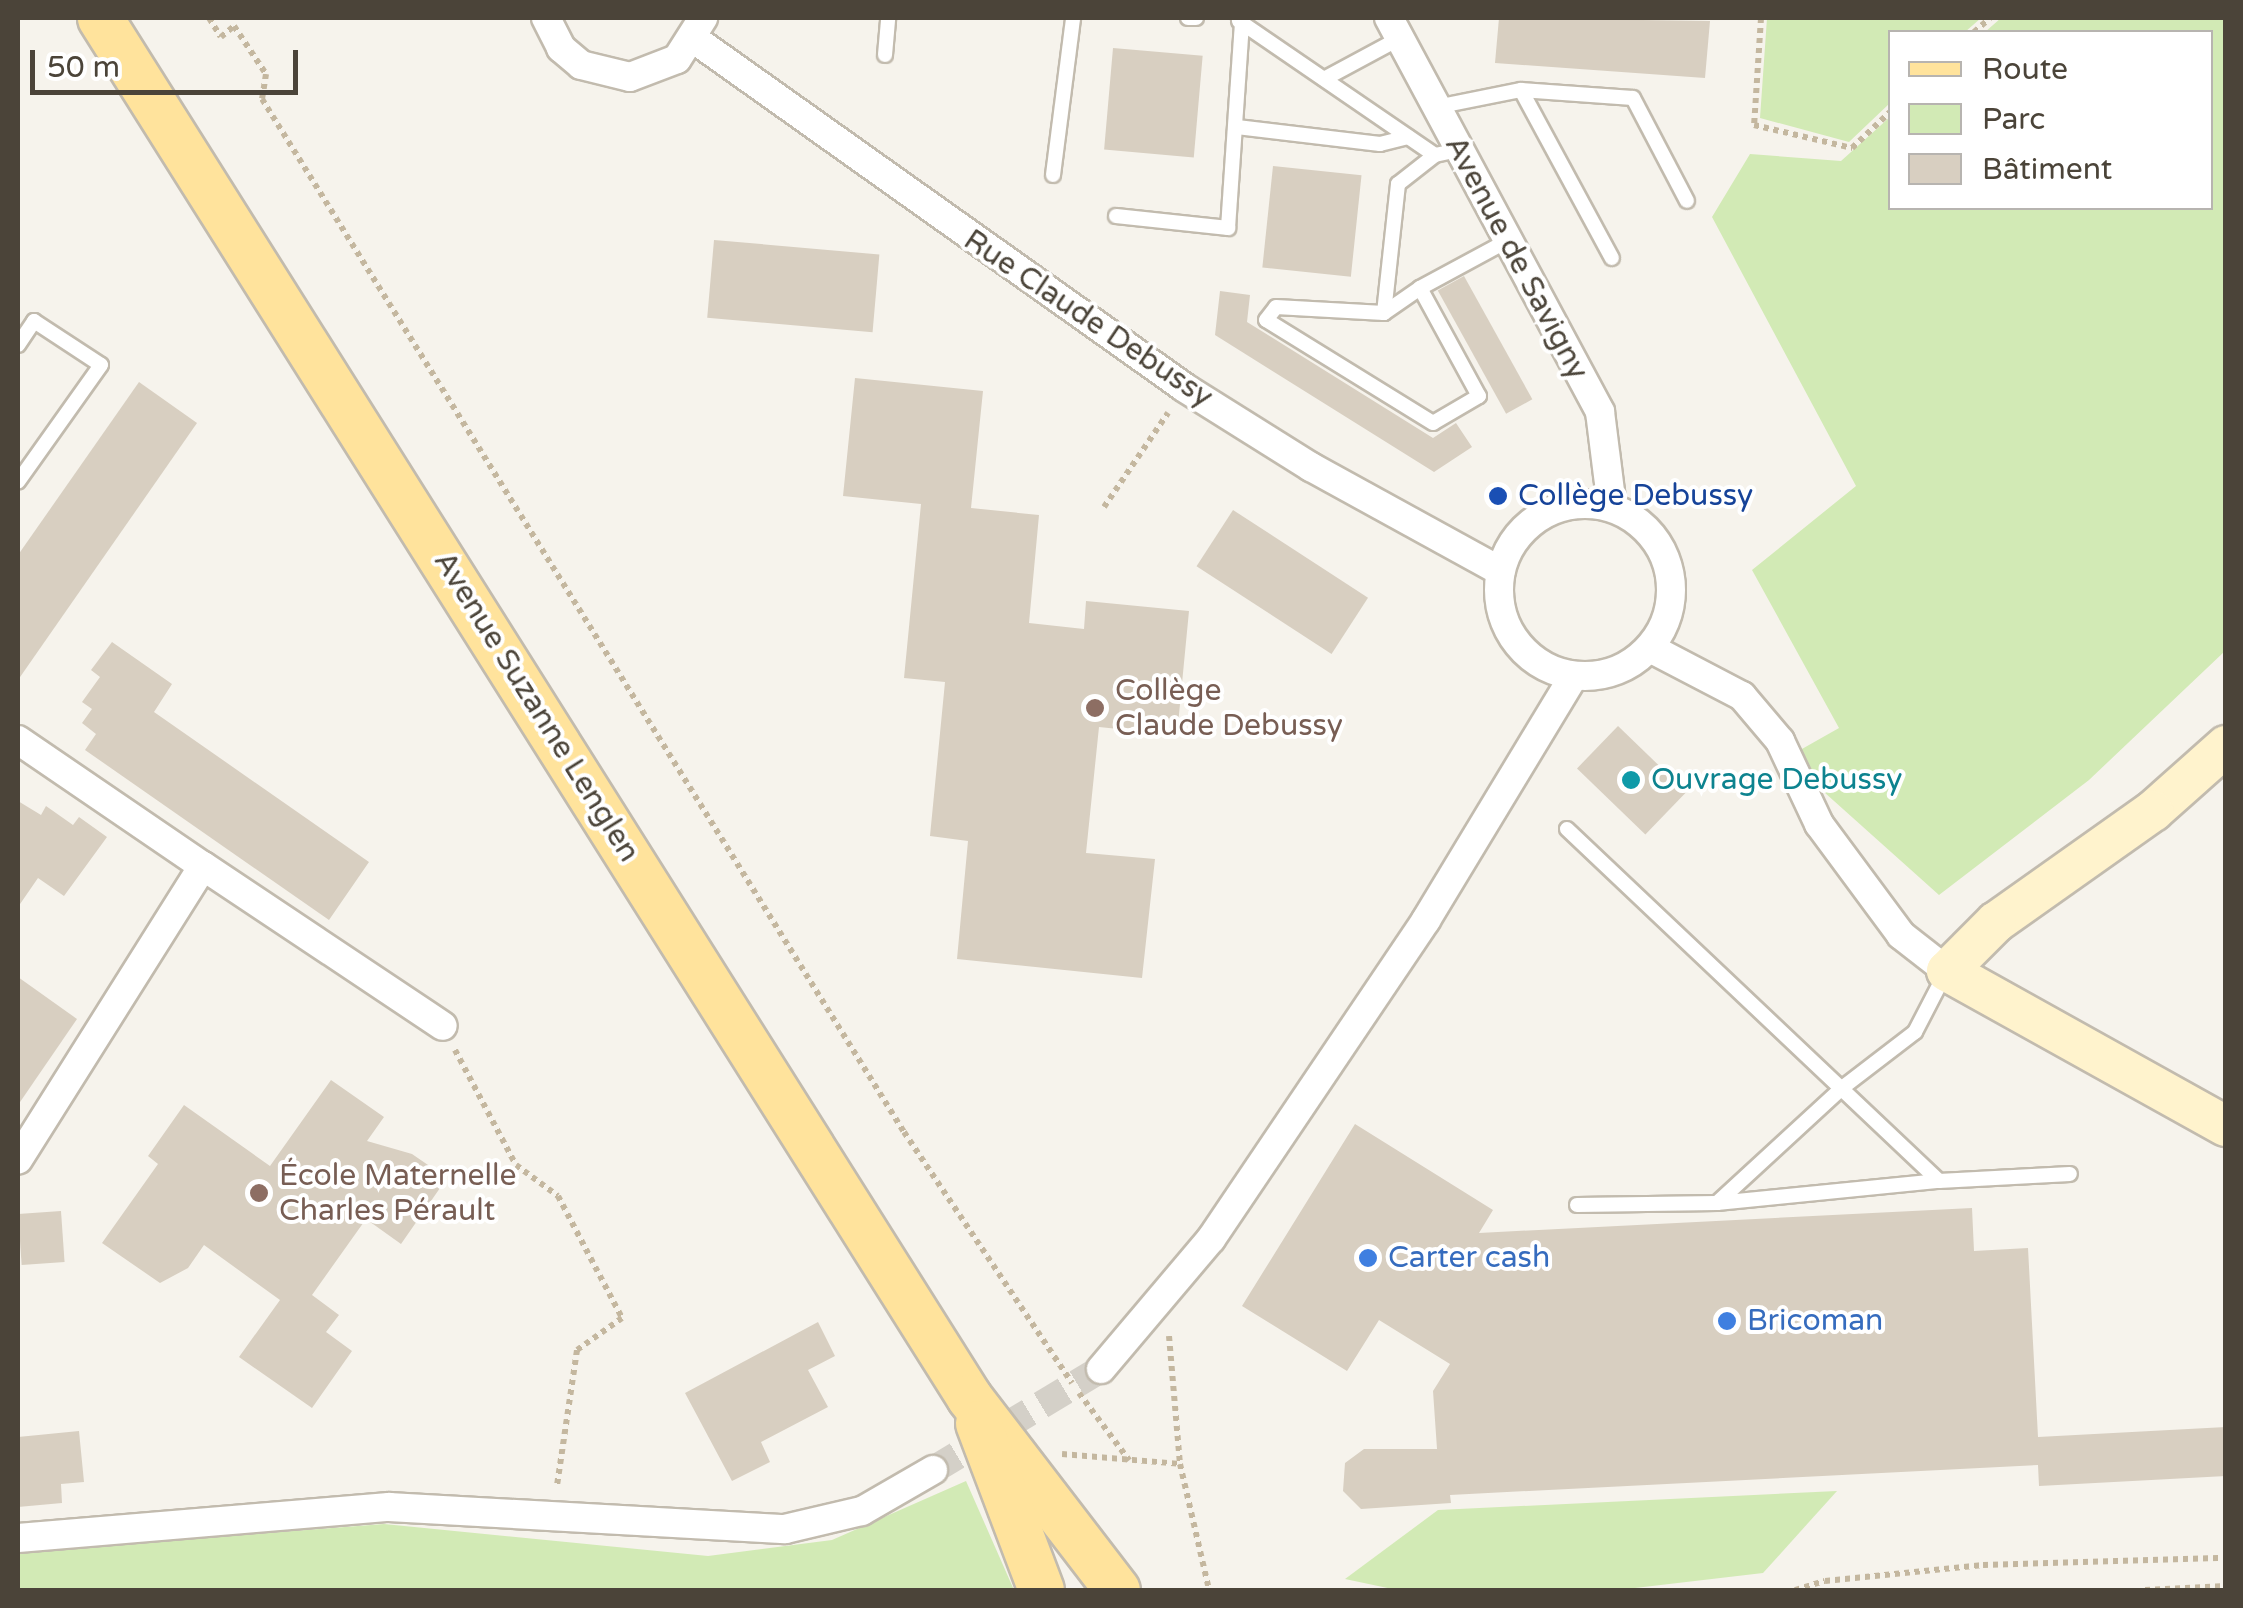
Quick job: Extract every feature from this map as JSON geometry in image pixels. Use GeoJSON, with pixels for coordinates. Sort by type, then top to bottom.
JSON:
{"type":"FeatureCollection","features":[{"type":"Feature","properties":{"kind":"main road","name":"Avenue Suzanne Lenglen"},"geometry":{"type":"LineString","coordinates":[[100,18],[969,1398],[1015,1450],[1117,1590]]}},
{"type":"Feature","properties":{"kind":"main road","name":"Avenue Suzanne Lenglen"},"geometry":{"type":"LineString","coordinates":[[969,1398],[1041,1590]]}},
{"type":"Feature","properties":{"kind":"street"},"geometry":{"type":"LineString","coordinates":[[546,18],[561,48],[604,75],[656,72],[699,28]]}},
{"type":"Feature","properties":{"kind":"street","name":"Rue Claude Debussy"},"geometry":{"type":"LineString","coordinates":[[699,28],[1185,388],[1311,467],[1500,571]]}},
{"type":"Feature","properties":{"kind":"street","name":"Avenue de Savigny"},"geometry":{"type":"LineString","coordinates":[[1394,28],[1435,107],[1446,153],[1505,242],[1600,412],[1612,508]]}},
{"type":"Feature","properties":{"kind":"street"},"geometry":{"type":"LineString","coordinates":[[1570,506],[1612,508],[1647,531],[1669,567],[1665,624],[1650,648],[1602,676],[1573,676],[1546,668],[1506,627],[1500,571],[1530,522],[1570,506]]}},
{"type":"Feature","properties":{"kind":"street"},"geometry":{"type":"LineString","coordinates":[[1650,648],[1742,696],[1780,741],[1819,824],[1901,935],[1947,971],[2226,1126]]}},
{"type":"Feature","properties":{"kind":"street"},"geometry":{"type":"LineString","coordinates":[[1101,1369],[1222,1223],[1426,920],[1573,676]]}},
{"type":"Feature","properties":{"kind":"street"},"geometry":{"type":"LineString","coordinates":[[18,740],[443,1026]]}},
{"type":"Feature","properties":{"kind":"street"},"geometry":{"type":"LineString","coordinates":[[1947,971],[1996,922],[2153,811],[2226,746]]}},
{"type":"Feature","properties":{"kind":"street"},"geometry":{"type":"LineString","coordinates":[[18,1160],[203,866]]}},
{"type":"Feature","properties":{"kind":"street"},"geometry":{"type":"LineString","coordinates":[[18,1538],[313,1510],[553,1511],[713,1529],[785,1528],[862,1510],[933,1470]]}},
{"type":"Feature","properties":{"kind":"lane"},"geometry":{"type":"LineString","coordinates":[[885,56],[888,18]]}},
{"type":"Feature","properties":{"kind":"lane"},"geometry":{"type":"LineString","coordinates":[[1053,174],[1073,18]]}},
{"type":"Feature","properties":{"kind":"lane"},"geometry":{"type":"LineString","coordinates":[[1238,20],[1408,136],[1446,153]]}},
{"type":"Feature","properties":{"kind":"lane"},"geometry":{"type":"LineString","coordinates":[[1116,216],[1228,228],[1237,127],[1238,20]]}},
{"type":"Feature","properties":{"kind":"lane"},"geometry":{"type":"LineString","coordinates":[[1324,79],[1394,28]]}},
{"type":"Feature","properties":{"kind":"lane"},"geometry":{"type":"LineString","coordinates":[[1435,107],[1521,90],[1633,98],[1687,201]]}},
{"type":"Feature","properties":{"kind":"lane"},"geometry":{"type":"LineString","coordinates":[[1521,90],[1612,258]]}},
{"type":"Feature","properties":{"kind":"lane"},"geometry":{"type":"LineString","coordinates":[[1237,127],[1380,144],[1408,136]]}},
{"type":"Feature","properties":{"kind":"lane"},"geometry":{"type":"LineString","coordinates":[[1384,314],[1398,184],[1446,153]]}},
{"type":"Feature","properties":{"kind":"lane"},"geometry":{"type":"LineString","coordinates":[[1420,288],[1479,396],[1433,423],[1266,320],[1276,307],[1384,314],[1420,288],[1505,242]]}},
{"type":"Feature","properties":{"kind":"lane"},"geometry":{"type":"LineString","coordinates":[[18,344],[34,321],[100,365],[18,482]]}},
{"type":"Feature","properties":{"kind":"lane"},"geometry":{"type":"LineString","coordinates":[[1567,829],[1939,1181]]}},
{"type":"Feature","properties":{"kind":"lane"},"geometry":{"type":"LineString","coordinates":[[1717,1204],[1842,1088],[1916,1032],[1947,971]]}},
{"type":"Feature","properties":{"kind":"lane"},"geometry":{"type":"LineString","coordinates":[[1577,1206],[1717,1204],[1939,1181],[2070,1174]]}},
{"type":"Feature","properties":{"kind":"path"},"geometry":{"type":"LineString","coordinates":[[209,18],[222,37],[234,26],[266,74],[262,100],[441,390],[904,1132],[1052,1357],[1130,1460]]}},
{"type":"Feature","properties":{"kind":"path"},"geometry":{"type":"LineString","coordinates":[[1761,18],[1754,125],[1852,148],[1888,114]]}},
{"type":"Feature","properties":{"kind":"path"},"geometry":{"type":"LineString","coordinates":[[1104,507],[1185,388]]}},
{"type":"Feature","properties":{"kind":"path"},"geometry":{"type":"LineString","coordinates":[[443,1026],[516,1165],[558,1196],[622,1318],[577,1350],[553,1511]]}},
{"type":"Feature","properties":{"kind":"path"},"geometry":{"type":"LineString","coordinates":[[1169,1328],[1180,1464],[1208,1590]]}},
{"type":"Feature","properties":{"kind":"path"},"geometry":{"type":"LineString","coordinates":[[1015,1450],[1180,1464]]}},
{"type":"Feature","properties":{"kind":"path"},"geometry":{"type":"LineString","coordinates":[[1796,1590],[1984,1566],[2226,1558]]}},
{"type":"Feature","properties":{"kind":"path"},"geometry":{"type":"LineString","coordinates":[[2145,1590],[2226,1586]]}},
{"type":"Feature","properties":{"kind":"green space"},"geometry":{"type":"Polygon","coordinates":[[[1767,18],[1981,18],[1967,30],[1888,30],[1888,105],[1849,142],[1760,118],[1767,18]]]}},
{"type":"Feature","properties":{"kind":"green space"},"geometry":{"type":"Polygon","coordinates":[[[2001,18],[2225,18],[2225,651],[2089,780],[1939,895],[1786,758],[1839,728],[1752,570],[1856,486],[1712,217],[1750,154],[1841,161],[1888,119],[1888,210],[2213,210],[2213,30],[1987,30],[2001,18]]]}},
{"type":"Feature","properties":{"kind":"green space"},"geometry":{"type":"Polygon","coordinates":[[[966,1481],[1014,1590],[18,1590],[18,1552],[384,1524],[708,1556],[832,1540],[966,1481]]]}},
{"type":"Feature","properties":{"kind":"green space"},"geometry":{"type":"Polygon","coordinates":[[[1837,1491],[1763,1573],[1618,1590],[1397,1590],[1345,1579],[1438,1510],[1837,1491]]]}},
{"type":"Feature","properties":{"kind":"building"},"geometry":{"type":"Polygon","coordinates":[[[1499,18],[1710,21],[1705,78],[1495,63],[1499,18]]]}},
{"type":"Feature","properties":{"kind":"building"},"geometry":{"type":"Polygon","coordinates":[[[1113,48],[1203,56],[1194,157],[1104,150],[1113,48]]]}},
{"type":"Feature","properties":{"kind":"building"},"geometry":{"type":"Polygon","coordinates":[[[1273,166],[1362,175],[1351,277],[1262,267],[1273,166]]]}},
{"type":"Feature","properties":{"kind":"building"},"geometry":{"type":"Polygon","coordinates":[[[714,240],[879,254],[873,332],[707,318],[714,240]]]}},
{"type":"Feature","properties":{"kind":"building"},"geometry":{"type":"Polygon","coordinates":[[[1464,276],[1532,399],[1506,414],[1438,291],[1464,276]]]}},
{"type":"Feature","properties":{"kind":"building"},"geometry":{"type":"Polygon","coordinates":[[[1220,291],[1250,295],[1247,322],[1433,438],[1456,423],[1472,447],[1434,472],[1215,335],[1220,291]]]}},
{"type":"Feature","properties":{"kind":"building"},"geometry":{"type":"Polygon","coordinates":[[[855,378],[983,391],[971,508],[1039,515],[1029,623],[1084,629],[1086,601],[1189,611],[1177,735],[1099,727],[1086,853],[1155,859],[1142,978],[957,959],[968,841],[930,836],[945,682],[904,678],[921,504],[843,496],[855,378]]]}},
{"type":"Feature","properties":{"kind":"building"},"geometry":{"type":"Polygon","coordinates":[[[139,382],[197,423],[18,680],[18,555],[139,382]]]}},
{"type":"Feature","properties":{"kind":"building"},"geometry":{"type":"Polygon","coordinates":[[[1233,510],[1368,598],[1332,654],[1197,566],[1233,510]]]}},
{"type":"Feature","properties":{"kind":"building"},"geometry":{"type":"Polygon","coordinates":[[[112,642],[172,684],[154,712],[369,862],[329,920],[85,750],[96,734],[82,723],[92,709],[82,702],[100,677],[91,670],[112,642]]]}},
{"type":"Feature","properties":{"kind":"building","name":"Ouvrage Debussy"},"geometry":{"type":"Polygon","coordinates":[[[1618,726],[1686,792],[1645,834],[1577,768],[1618,726]]]}},
{"type":"Feature","properties":{"kind":"building"},"geometry":{"type":"Polygon","coordinates":[[[18,801],[41,815],[46,806],[73,825],[79,817],[107,837],[64,896],[38,878],[18,907],[18,801]]]}},
{"type":"Feature","properties":{"kind":"building"},"geometry":{"type":"Polygon","coordinates":[[[18,977],[77,1019],[18,1105],[18,977]]]}},
{"type":"Feature","properties":{"kind":"building"},"geometry":{"type":"Polygon","coordinates":[[[331,1080],[384,1117],[367,1141],[412,1154],[447,1178],[401,1244],[366,1219],[312,1295],[339,1315],[326,1332],[352,1351],[312,1408],[239,1357],[280,1300],[204,1245],[188,1268],[160,1283],[102,1243],[158,1164],[148,1156],[184,1105],[270,1166],[331,1080]]]}},
{"type":"Feature","properties":{"kind":"building","name":"Bricoman"},"geometry":{"type":"Polygon","coordinates":[[[1355,1124],[1493,1210],[1479,1233],[1972,1208],[1974,1251],[2028,1248],[2038,1437],[2226,1427],[2226,1476],[2039,1486],[2038,1465],[1450,1495],[1451,1503],[1361,1509],[1343,1491],[1345,1463],[1364,1449],[1437,1449],[1433,1391],[1450,1364],[1379,1320],[1347,1371],[1242,1306],[1355,1124]]]}},
{"type":"Feature","properties":{"kind":"building"},"geometry":{"type":"Polygon","coordinates":[[[61,1211],[65,1262],[22,1265],[18,1214],[61,1211]]]}},
{"type":"Feature","properties":{"kind":"building"},"geometry":{"type":"Polygon","coordinates":[[[818,1322],[835,1356],[808,1370],[828,1407],[761,1442],[770,1462],[732,1481],[685,1393],[818,1322]]]}},
{"type":"Feature","properties":{"kind":"building"},"geometry":{"type":"Polygon","coordinates":[[[79,1431],[84,1482],[61,1484],[62,1503],[18,1507],[18,1437],[79,1431]]]}},
{"type":"Feature","properties":{"kind":"tunnel"},"geometry":{"type":"LineString","coordinates":[[933,1470],[1101,1369]]}},
{"type":"Feature","properties":{"kind":"place","name":"Collège Debussy"},"geometry":{"type":"Point","coordinates":[1498,496]}},
{"type":"Feature","properties":{"kind":"place","name":"Collège Claude Debussy"},"geometry":{"type":"Point","coordinates":[1095,708]}},
{"type":"Feature","properties":{"kind":"place","name":"Ouvrage Debussy"},"geometry":{"type":"Point","coordinates":[1631,780]}},
{"type":"Feature","properties":{"kind":"place","name":"École Maternelle Charles Pérault"},"geometry":{"type":"Point","coordinates":[259,1193]}},
{"type":"Feature","properties":{"kind":"place","name":"Carter cash"},"geometry":{"type":"Point","coordinates":[1368,1258]}},
{"type":"Feature","properties":{"kind":"place","name":"Bricoman"},"geometry":{"type":"Point","coordinates":[1727,1321]}}]}
